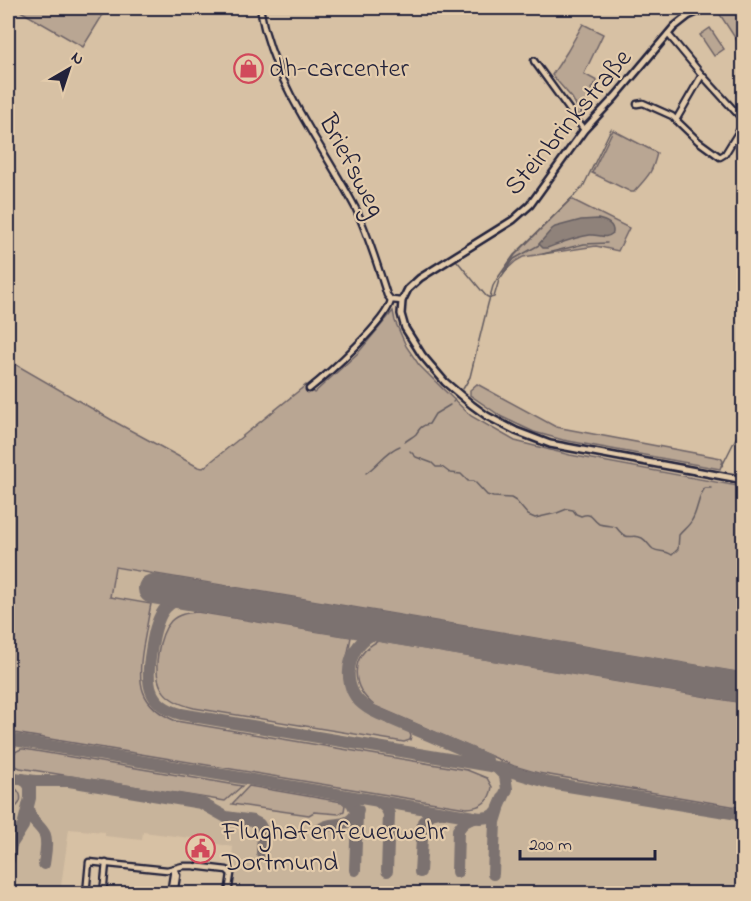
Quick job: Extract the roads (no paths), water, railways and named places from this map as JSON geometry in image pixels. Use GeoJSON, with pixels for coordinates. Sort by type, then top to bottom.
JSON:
{"type":"FeatureCollection","features":[{"type":"Feature","properties":{"kind":"street","name":"Briefsweg"},"geometry":{"type":"LineString","coordinates":[[260,8],[265,33],[278,66],[296,105],[355,209],[387,296],[391,300]]}},
{"type":"Feature","properties":{"kind":"street","name":"Steinbrinkstraße"},"geometry":{"type":"LineString","coordinates":[[402,301],[408,289],[420,278],[513,220],[530,205],[584,130],[625,86],[668,34],[687,16],[706,8]]}},
{"type":"Feature","properties":{"kind":"street"},"geometry":{"type":"LineString","coordinates":[[637,104],[643,103],[672,117],[720,157],[725,154],[744,122],[668,34]]}},
{"type":"Feature","properties":{"kind":"street"},"geometry":{"type":"LineString","coordinates":[[534,61],[584,130]]}},
{"type":"Feature","properties":{"kind":"street"},"geometry":{"type":"LineString","coordinates":[[676,120],[702,75]]}},
{"type":"Feature","properties":{"kind":"street"},"geometry":{"type":"LineString","coordinates":[[309,389],[364,338],[388,309],[391,300],[402,301],[401,314],[405,328],[434,370],[472,405],[501,424],[550,444],[744,480]]}},
{"type":"Feature","properties":{"kind":"street"},"geometry":{"type":"LineString","coordinates":[[86,894],[89,862],[167,870],[193,866],[227,870],[231,874],[228,894]]}},
{"type":"Feature","properties":{"kind":"street"},"geometry":{"type":"LineString","coordinates":[[103,894],[106,863]]}},
{"type":"Feature","properties":{"kind":"street"},"geometry":{"type":"LineString","coordinates":[[172,894],[177,875],[174,869]]}},
{"type":"Feature","properties":{"kind":"street"},"geometry":{"type":"LineString","coordinates":[[8,891],[26,894]]}},
{"type":"Feature","properties":{"kind":"waterway"},"geometry":{"type":"LineString","coordinates":[[463,389],[470,377],[493,286],[514,255],[583,187],[611,129]]}},
{"type":"Feature","properties":{"kind":"waterway"},"geometry":{"type":"LineString","coordinates":[[543,254],[584,244],[607,243]]}},
{"type":"Feature","properties":{"kind":"waterway"},"geometry":{"type":"LineString","coordinates":[[457,261],[490,298],[494,297],[499,280],[514,259],[539,245]]}},
{"type":"Feature","properties":{"kind":"waterway"},"geometry":{"type":"LineString","coordinates":[[405,442],[421,427],[429,424],[435,414],[450,405]]}},
{"type":"Feature","properties":{"kind":"waterway"},"geometry":{"type":"LineString","coordinates":[[739,431],[744,422]]}},
{"type":"Feature","properties":{"kind":"waterway"},"geometry":{"type":"LineString","coordinates":[[722,466],[737,436]]}},
{"type":"Feature","properties":{"kind":"waterway"},"geometry":{"type":"LineString","coordinates":[[366,473],[390,451],[400,446]]}},
{"type":"Feature","properties":{"kind":"waterway"},"geometry":{"type":"LineString","coordinates":[[410,451],[416,457],[436,467],[442,467],[450,473],[461,474],[468,481],[474,481],[487,495],[511,498],[528,515],[535,518],[567,509],[573,510],[581,516],[590,515],[599,524],[616,527],[624,535],[642,538],[653,549],[672,555],[678,549],[679,535],[694,516],[703,491],[705,488],[711,488]]}},
{"type":"Feature","properties":{"kind":"place","name":"dh-carcenter"},"geometry":{"type":"Point","coordinates":[248,69]}},
{"type":"Feature","properties":{"kind":"place","name":"Flughafenfeuerwehr Dortmund"},"geometry":{"type":"Point","coordinates":[201,848]}}]}
